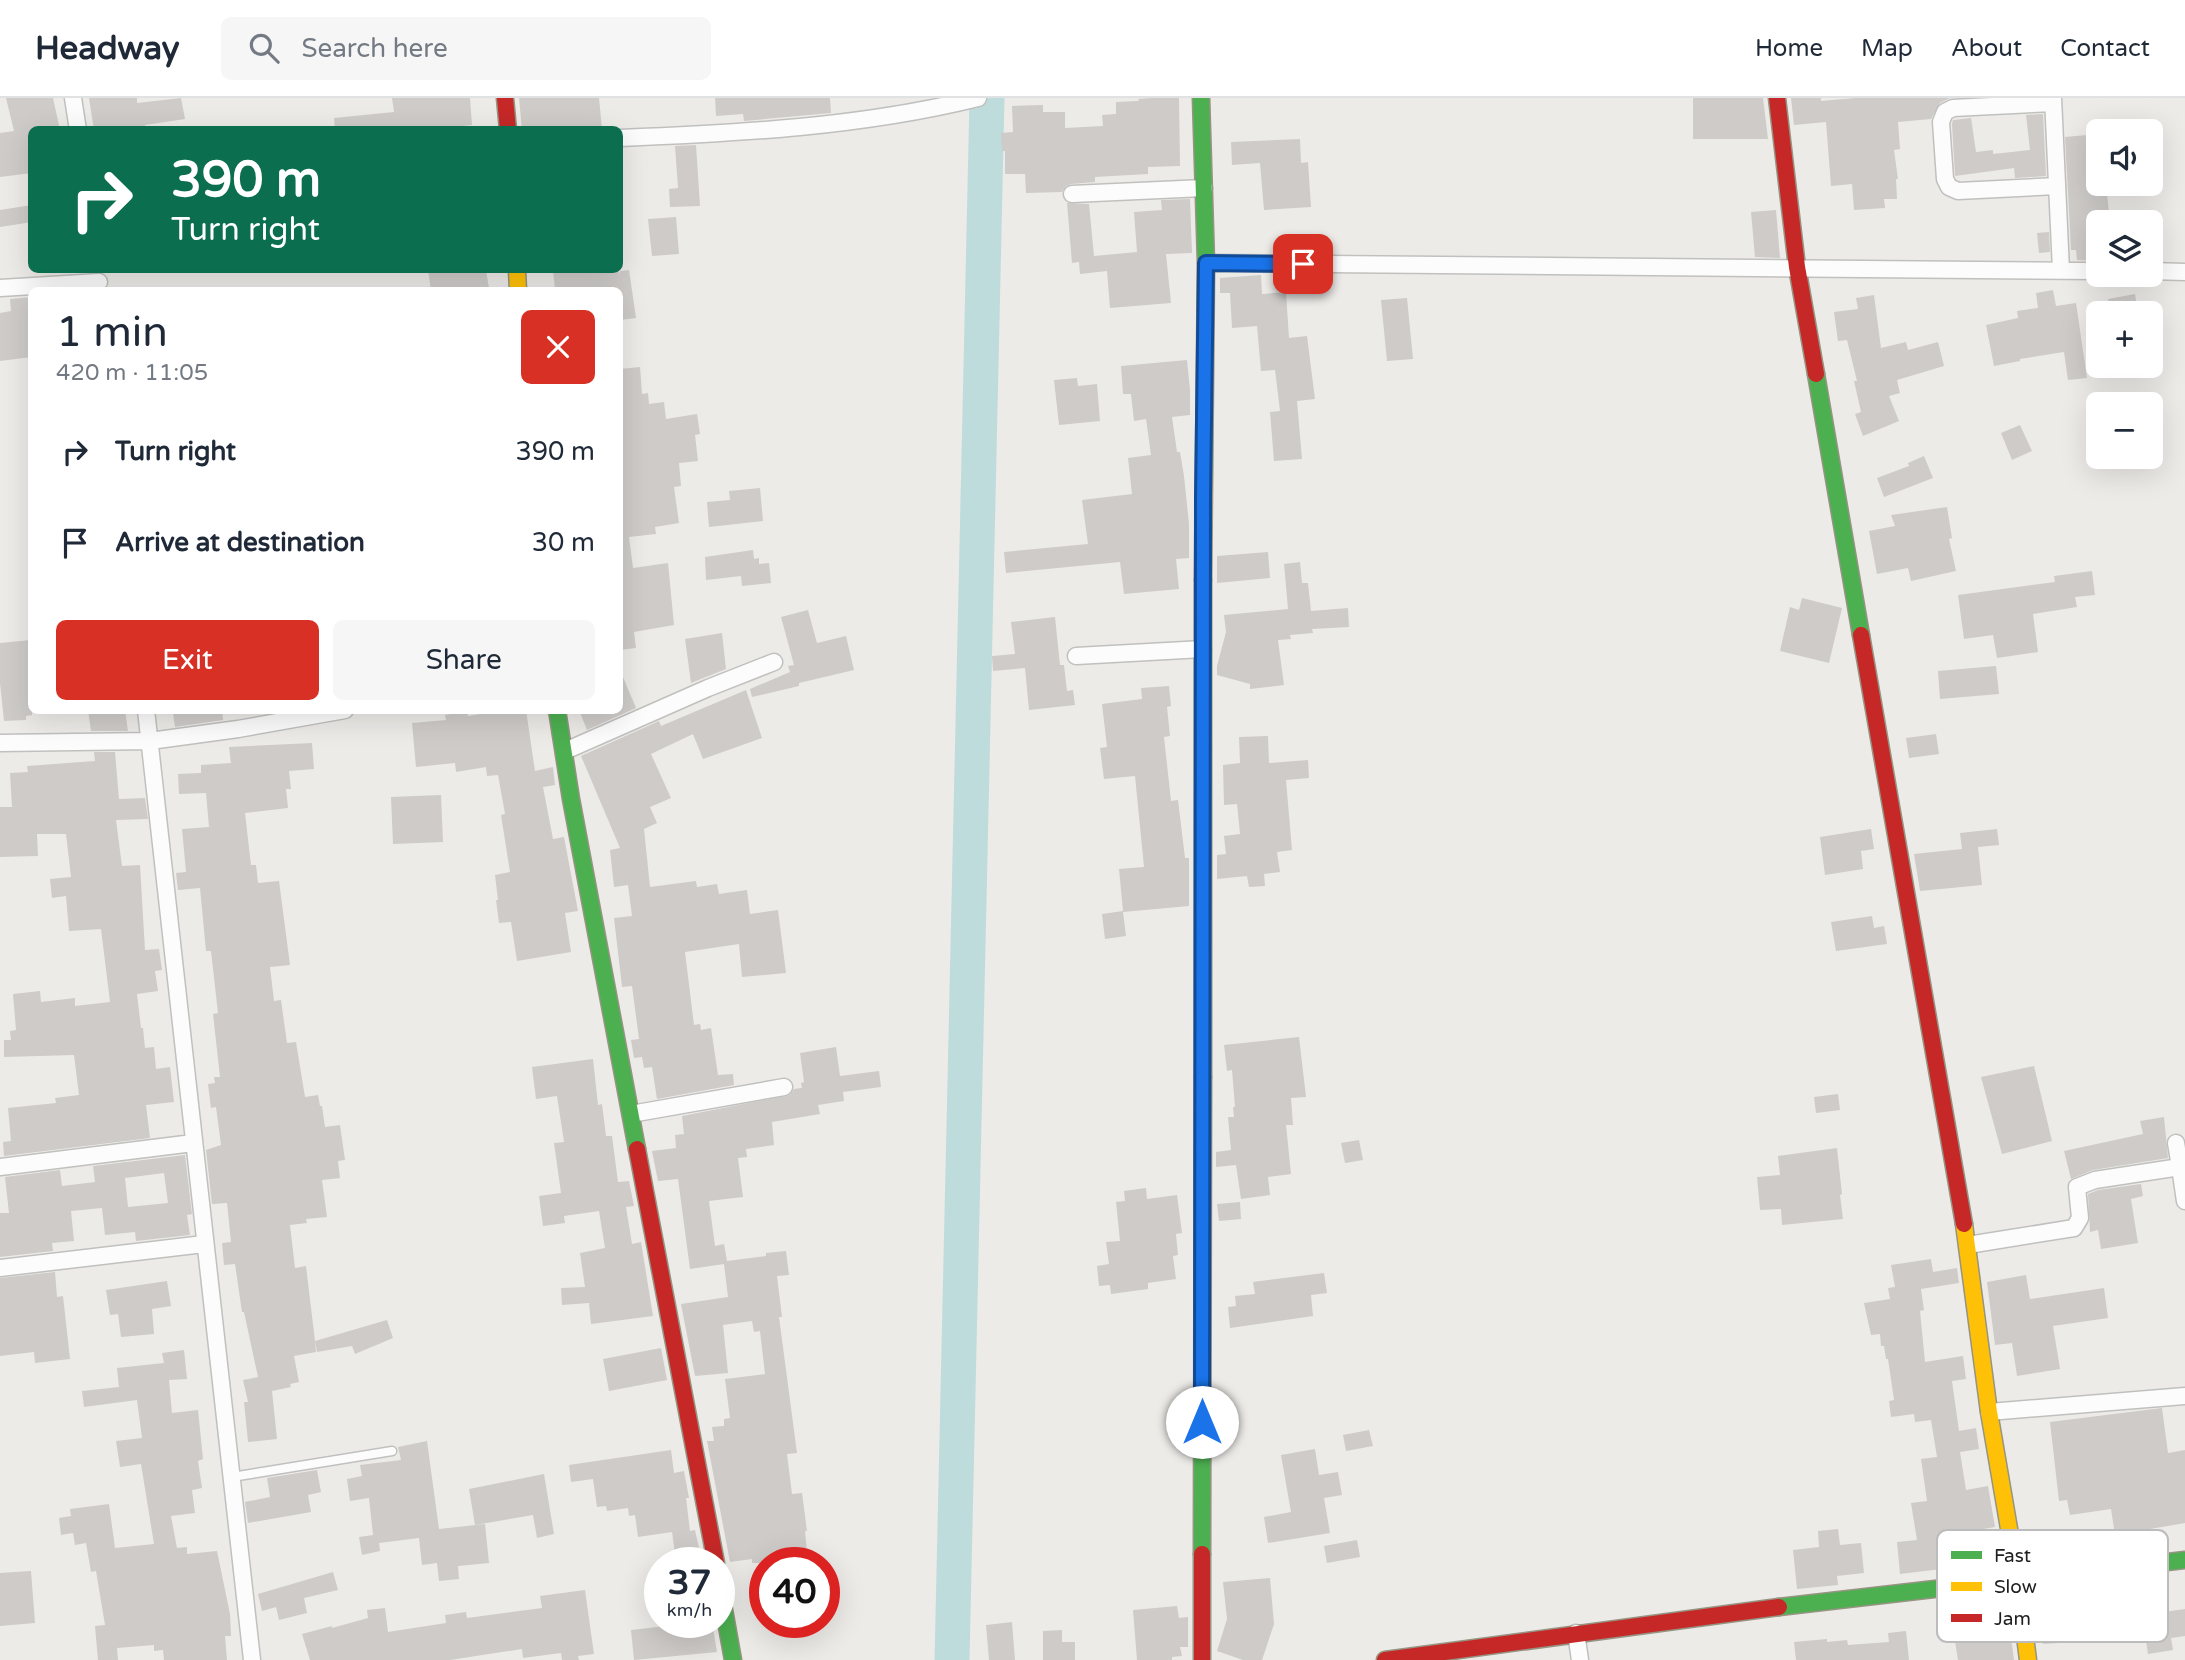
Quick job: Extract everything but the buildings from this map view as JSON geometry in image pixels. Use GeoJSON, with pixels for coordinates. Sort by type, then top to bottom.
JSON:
{"type":"FeatureCollection","features":[{"type":"Feature","properties":{"kind":"street"},"geometry":{"type":"LineString","coordinates":[[74,98],[78,126]]}},
{"type":"Feature","properties":{"kind":"street"},"geometry":{"type":"LineString","coordinates":[[505,98],[508,126]]}},
{"type":"Feature","properties":{"kind":"street"},"geometry":{"type":"LineString","coordinates":[[623,138],[732,133],[856,121],[978,98]]}},
{"type":"Feature","properties":{"kind":"street"},"geometry":{"type":"LineString","coordinates":[[1201,98],[1206,263],[1202,1660]]}},
{"type":"Feature","properties":{"kind":"street"},"geometry":{"type":"LineString","coordinates":[[1777,98],[1797,267],[1968,1245],[1989,1412],[2009,1530]]}},
{"type":"Feature","properties":{"kind":"street"},"geometry":{"type":"LineString","coordinates":[[2057,186],[1958,191],[1949,187],[1945,179],[1941,122],[1945,112],[1953,108],[2053,101],[2061,270]]}},
{"type":"Feature","properties":{"kind":"street"},"geometry":{"type":"LineString","coordinates":[[1072,194],[1204,188]]}},
{"type":"Feature","properties":{"kind":"street"},"geometry":{"type":"LineString","coordinates":[[1206,263],[2086,271]]}},
{"type":"Feature","properties":{"kind":"street"},"geometry":{"type":"LineString","coordinates":[[2163,271],[2185,271]]}},
{"type":"Feature","properties":{"kind":"street"},"geometry":{"type":"LineString","coordinates":[[0,288],[98,281]]}},
{"type":"Feature","properties":{"kind":"street"},"geometry":{"type":"LineString","coordinates":[[1076,656],[1203,649]]}},
{"type":"Feature","properties":{"kind":"street"},"geometry":{"type":"LineString","coordinates":[[565,751],[774,662]]}},
{"type":"Feature","properties":{"kind":"street"},"geometry":{"type":"LineString","coordinates":[[146,714],[252,1660]]}},
{"type":"Feature","properties":{"kind":"street"},"geometry":{"type":"LineString","coordinates":[[0,743],[149,741],[322,714]]}},
{"type":"Feature","properties":{"kind":"street"},"geometry":{"type":"LineString","coordinates":[[558,714],[571,799],[713,1547]]}},
{"type":"Feature","properties":{"kind":"street"},"geometry":{"type":"LineString","coordinates":[[631,1114],[784,1087]]}},
{"type":"Feature","properties":{"kind":"street"},"geometry":{"type":"LineString","coordinates":[[0,1167],[193,1143]]}},
{"type":"Feature","properties":{"kind":"street"},"geometry":{"type":"LineString","coordinates":[[2176,1143],[2185,1201]]}},
{"type":"Feature","properties":{"kind":"street"},"geometry":{"type":"LineString","coordinates":[[1968,1245],[2074,1228],[2080,1218],[2077,1187],[2082,1184],[2180,1167]]}},
{"type":"Feature","properties":{"kind":"street"},"geometry":{"type":"LineString","coordinates":[[0,1268],[204,1244]]}},
{"type":"Feature","properties":{"kind":"street"},"geometry":{"type":"LineString","coordinates":[[1989,1412],[2185,1396]]}},
{"type":"Feature","properties":{"kind":"street"},"geometry":{"type":"LineString","coordinates":[[1385,1660],[1576,1633],[1937,1590]]}},
{"type":"Feature","properties":{"kind":"street"},"geometry":{"type":"LineString","coordinates":[[1576,1633],[1580,1660]]}},
{"type":"Feature","properties":{"kind":"street"},"geometry":{"type":"LineString","coordinates":[[729,1638],[733,1660]]}},
{"type":"Feature","properties":{"kind":"street"},"geometry":{"type":"LineString","coordinates":[[2026,1642],[2028,1660]]}},
{"type":"Feature","properties":{"kind":"lane"},"geometry":{"type":"LineString","coordinates":[[232,1477],[392,1451]]}},
{"type":"Feature","properties":{"kind":"waterway"},"geometry":{"type":"LineString","coordinates":[[952,1660],[987,98]]}},
{"type":"Feature","properties":{"kind":"traffic: fast"},"geometry":{"type":"LineString","coordinates":[[1201,98],[1206,263],[1203,580]]}},
{"type":"Feature","properties":{"kind":"traffic: fast"},"geometry":{"type":"LineString","coordinates":[[1816,374],[1861,635]]}},
{"type":"Feature","properties":{"kind":"traffic: fast"},"geometry":{"type":"LineString","coordinates":[[558,714],[571,799],[637,1149]]}},
{"type":"Feature","properties":{"kind":"traffic: fast"},"geometry":{"type":"LineString","coordinates":[[1202,1554],[1203,1077]]}},
{"type":"Feature","properties":{"kind":"traffic: fast"},"geometry":{"type":"LineString","coordinates":[[2168,1562],[2185,1560]]}},
{"type":"Feature","properties":{"kind":"traffic: fast"},"geometry":{"type":"LineString","coordinates":[[1779,1607],[1937,1589]]}},
{"type":"Feature","properties":{"kind":"traffic: fast"},"geometry":{"type":"LineString","coordinates":[[729,1638],[733,1660]]}},
{"type":"Feature","properties":{"kind":"traffic: slow"},"geometry":{"type":"LineString","coordinates":[[517,273],[518,287]]}},
{"type":"Feature","properties":{"kind":"traffic: slow"},"geometry":{"type":"LineString","coordinates":[[1203,580],[1203,1077]]}},
{"type":"Feature","properties":{"kind":"traffic: slow"},"geometry":{"type":"LineString","coordinates":[[1964,1224],[1989,1412],[2009,1530]]}},
{"type":"Feature","properties":{"kind":"traffic: slow"},"geometry":{"type":"LineString","coordinates":[[2026,1642],[2028,1660]]}},
{"type":"Feature","properties":{"kind":"traffic: jam"},"geometry":{"type":"LineString","coordinates":[[505,98],[508,126]]}},
{"type":"Feature","properties":{"kind":"traffic: jam"},"geometry":{"type":"LineString","coordinates":[[1777,98],[1797,267],[1816,374]]}},
{"type":"Feature","properties":{"kind":"traffic: jam"},"geometry":{"type":"LineString","coordinates":[[1861,635],[1964,1224]]}},
{"type":"Feature","properties":{"kind":"traffic: jam"},"geometry":{"type":"LineString","coordinates":[[637,1149],[713,1547]]}},
{"type":"Feature","properties":{"kind":"traffic: jam"},"geometry":{"type":"LineString","coordinates":[[1202,1554],[1202,1660]]}},
{"type":"Feature","properties":{"kind":"traffic: jam"},"geometry":{"type":"LineString","coordinates":[[1385,1660],[1779,1607]]}},
{"type":"Feature","properties":{"kind":"route"},"geometry":{"type":"LineString","coordinates":[[1202,1422],[1203,497],[1206,263],[1303,264]]}}]}
